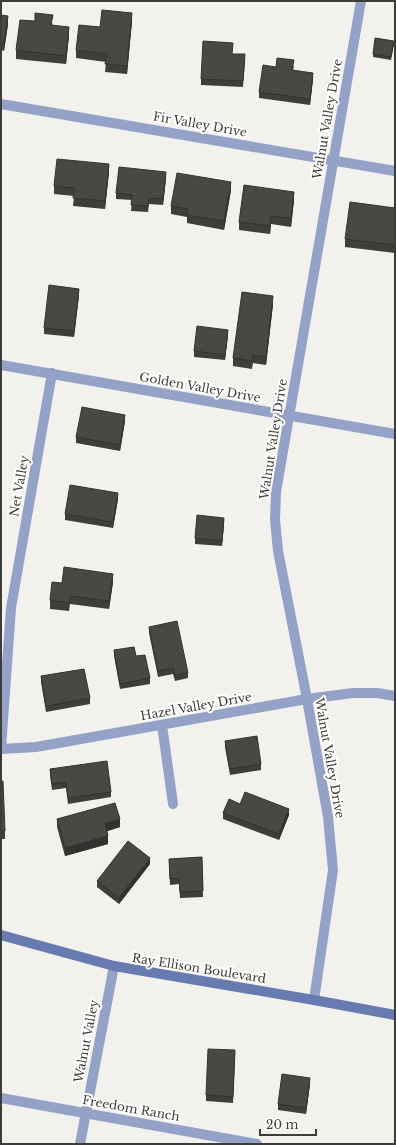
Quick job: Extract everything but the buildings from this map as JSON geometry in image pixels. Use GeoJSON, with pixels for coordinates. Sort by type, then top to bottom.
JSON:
{"type":"FeatureCollection","features":[{"type":"Feature","properties":{"kind":"main road","name":"Ray Ellison Boulevard"},"geometry":{"type":"LineString","coordinates":[[1,935],[114,966],[395,1015]]}},
{"type":"Feature","properties":{"kind":"street","name":"Walnut Valley Drive"},"geometry":{"type":"LineString","coordinates":[[314,1000],[333,870],[328,817],[278,551],[275,520],[276,492],[361,1]]}},
{"type":"Feature","properties":{"kind":"street","name":"Fir Valley Drive"},"geometry":{"type":"LineString","coordinates":[[1,104],[395,171]]}},
{"type":"Feature","properties":{"kind":"street","name":"Golden Valley Drive"},"geometry":{"type":"LineString","coordinates":[[1,365],[395,434]]}},
{"type":"Feature","properties":{"kind":"street","name":"Net Valley"},"geometry":{"type":"LineString","coordinates":[[1,748],[11,608],[52,373]]}},
{"type":"Feature","properties":{"kind":"street","name":"Hazel Valley Drive"},"geometry":{"type":"LineString","coordinates":[[1,748],[36,747],[353,692],[395,696]]}},
{"type":"Feature","properties":{"kind":"street"},"geometry":{"type":"LineString","coordinates":[[162,725],[173,804]]}},
{"type":"Feature","properties":{"kind":"street","name":"Walnut Valley"},"geometry":{"type":"LineString","coordinates":[[80,1144],[114,966]]}},
{"type":"Feature","properties":{"kind":"street","name":"Freedom Ranch"},"geometry":{"type":"LineString","coordinates":[[1,1098],[257,1144]]}}]}
